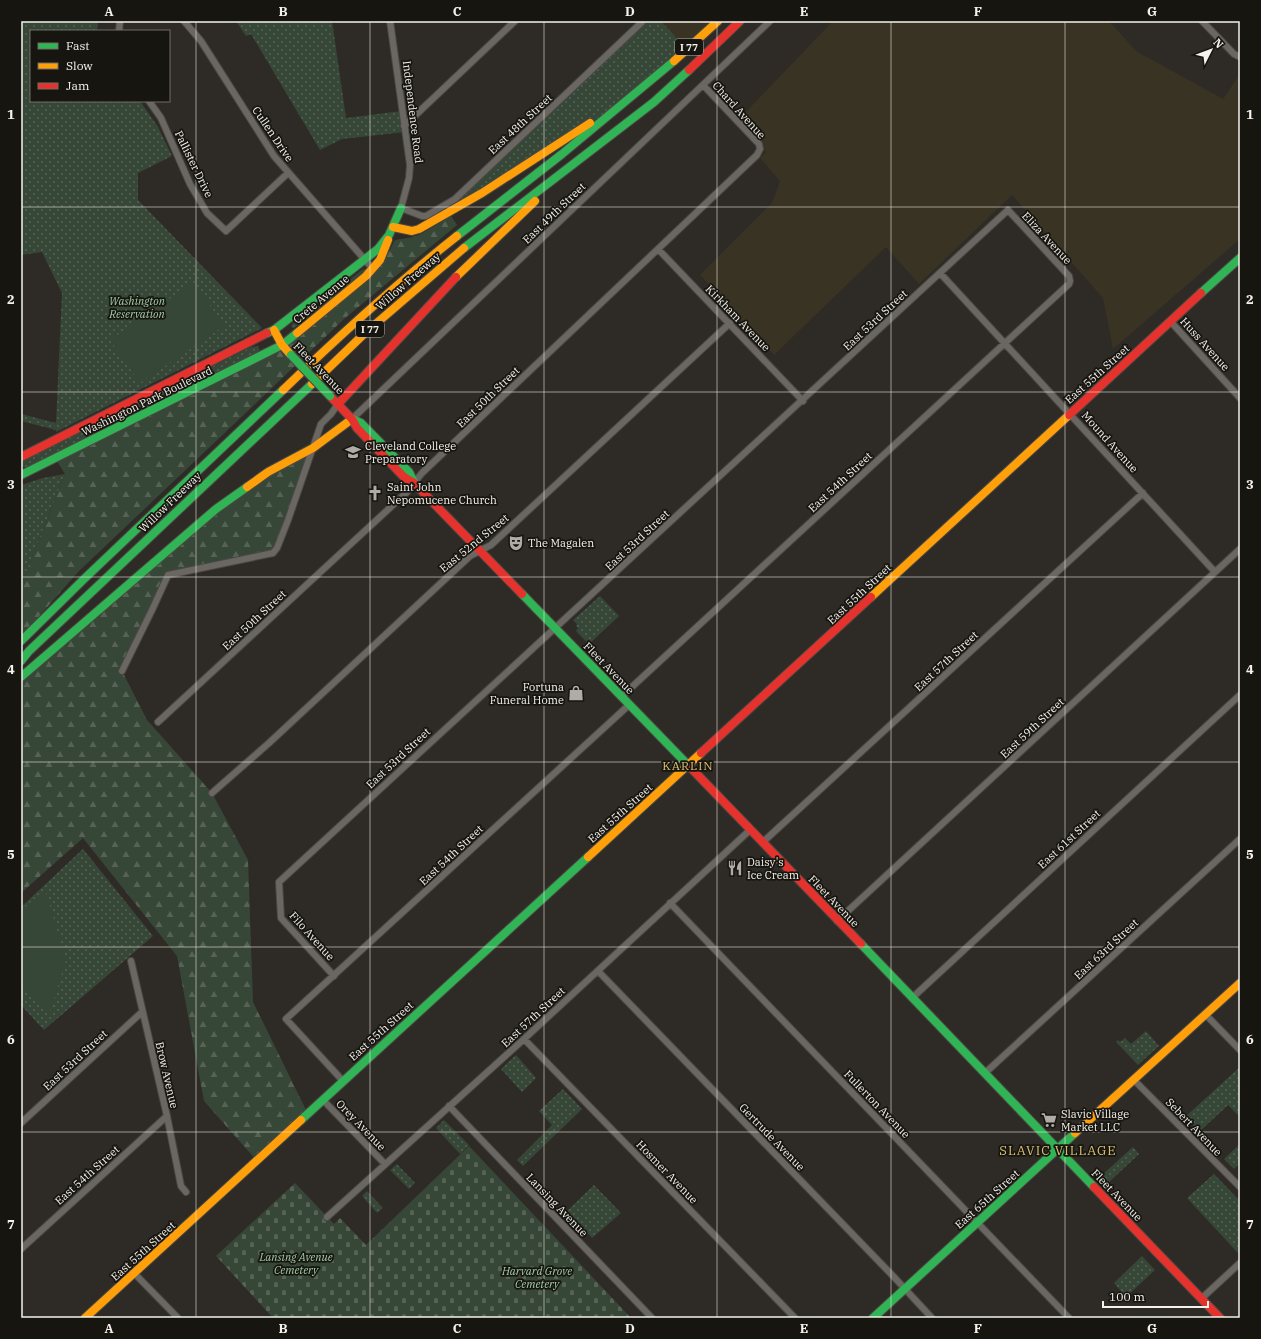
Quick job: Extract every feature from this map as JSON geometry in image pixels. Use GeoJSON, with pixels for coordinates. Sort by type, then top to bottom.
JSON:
{"type":"FeatureCollection","features":[{"type":"Feature","properties":{"kind":"main road","name":"Willow Freeway"},"geometry":{"type":"LineString","coordinates":[[21,641],[84,579],[349,327],[433,255],[578,141],[660,73],[718,21]]}},
{"type":"Feature","properties":{"kind":"main road","name":"Willow Freeway"},"geometry":{"type":"LineString","coordinates":[[21,660],[364,334],[457,253],[654,102],[740,21]]}},
{"type":"Feature","properties":{"kind":"main road"},"geometry":{"type":"LineString","coordinates":[[393,227],[412,231],[419,229],[482,193],[625,101]]}},
{"type":"Feature","properties":{"kind":"main road"},"geometry":{"type":"LineString","coordinates":[[338,404],[448,284],[579,160]]}},
{"type":"Feature","properties":{"kind":"main road","name":"Independence Road"},"geometry":{"type":"LineString","coordinates":[[373,269],[383,255],[401,208]]}},
{"type":"Feature","properties":{"kind":"main road","name":"Independence Road"},"geometry":{"type":"LineString","coordinates":[[365,259],[378,249],[393,227]]}},
{"type":"Feature","properties":{"kind":"main road","name":"East 55th Street"},"geometry":{"type":"LineString","coordinates":[[86,1318],[1240,258]]}},
{"type":"Feature","properties":{"kind":"main road","name":"Crete Avenue"},"geometry":{"type":"LineString","coordinates":[[274,330],[365,259]]}},
{"type":"Feature","properties":{"kind":"main road","name":"Crete Avenue"},"geometry":{"type":"LineString","coordinates":[[282,345],[373,269]]}},
{"type":"Feature","properties":{"kind":"main road","name":"Fleet Avenue"},"geometry":{"type":"LineString","coordinates":[[274,330],[282,345],[352,419],[361,423],[409,472],[414,483],[763,842],[837,921],[1220,1318]]}},
{"type":"Feature","properties":{"kind":"main road","name":"Washington Park Boulevard"},"geometry":{"type":"LineString","coordinates":[[21,456],[274,330]]}},
{"type":"Feature","properties":{"kind":"main road","name":"Washington Park Boulevard"},"geometry":{"type":"LineString","coordinates":[[21,475],[282,345]]}},
{"type":"Feature","properties":{"kind":"main road"},"geometry":{"type":"LineString","coordinates":[[21,677],[216,509],[268,472],[313,448],[352,419]]}},
{"type":"Feature","properties":{"kind":"main road","name":"East 65th Street"},"geometry":{"type":"LineString","coordinates":[[873,1318],[1240,983]]}},
{"type":"Feature","properties":{"kind":"street","name":"Cullen Drive"},"geometry":{"type":"LineString","coordinates":[[184,21],[201,42],[274,156],[373,269]]}},
{"type":"Feature","properties":{"kind":"street","name":"Independence Road"},"geometry":{"type":"LineString","coordinates":[[390,21],[410,165],[409,178],[401,208]]}},
{"type":"Feature","properties":{"kind":"street"},"geometry":{"type":"LineString","coordinates":[[404,126],[515,21]]}},
{"type":"Feature","properties":{"kind":"street","name":"East 49th Street"},"geometry":{"type":"LineString","coordinates":[[352,419],[770,21]]}},
{"type":"Feature","properties":{"kind":"street"},"geometry":{"type":"LineString","coordinates":[[1202,21],[1237,56],[1240,49]]}},
{"type":"Feature","properties":{"kind":"street","name":"East 48th Street"},"geometry":{"type":"LineString","coordinates":[[401,208],[422,216],[426,216],[455,199],[642,22]]}},
{"type":"Feature","properties":{"kind":"street","name":"Chard Avenue"},"geometry":{"type":"LineString","coordinates":[[703,85],[758,144],[760,149]]}},
{"type":"Feature","properties":{"kind":"street","name":"Pallister Drive"},"geometry":{"type":"LineString","coordinates":[[150,102],[161,118],[190,184],[207,213],[226,231],[288,173]]}},
{"type":"Feature","properties":{"kind":"street","name":"East 50th Street"},"geometry":{"type":"LineString","coordinates":[[158,722],[402,497],[422,473],[757,155],[760,149]]}},
{"type":"Feature","properties":{"kind":"street","name":"East 53rd Street"},"geometry":{"type":"LineString","coordinates":[[279,882],[803,401],[1008,210]]}},
{"type":"Feature","properties":{"kind":"street","name":"Eliza Avenue"},"geometry":{"type":"LineString","coordinates":[[1008,210],[1069,276],[1070,281]]}},
{"type":"Feature","properties":{"kind":"street","name":"Kirkham Avenue"},"geometry":{"type":"LineString","coordinates":[[658,249],[803,401]]}},
{"type":"Feature","properties":{"kind":"street","name":"Mound Avenue"},"geometry":{"type":"LineString","coordinates":[[940,273],[1215,572]]}},
{"type":"Feature","properties":{"kind":"street","name":"East 54th Street"},"geometry":{"type":"LineString","coordinates":[[621,697],[1006,344],[1069,284],[1070,281]]}},
{"type":"Feature","properties":{"kind":"street","name":"Huss Avenue"},"geometry":{"type":"LineString","coordinates":[[1171,322],[1240,398]]}},
{"type":"Feature","properties":{"kind":"street","name":"East 52nd Street"},"geometry":{"type":"LineString","coordinates":[[212,793],[269,743],[470,556],[491,545],[730,323]]}},
{"type":"Feature","properties":{"kind":"street"},"geometry":{"type":"LineString","coordinates":[[122,671],[168,575],[273,553],[277,548],[288,520],[321,424],[338,404]]}},
{"type":"Feature","properties":{"kind":"street","name":"East 57th Street"},"geometry":{"type":"LineString","coordinates":[[763,842],[1143,493]]}},
{"type":"Feature","properties":{"kind":"street","name":"East 59th Street"},"geometry":{"type":"LineString","coordinates":[[837,921],[1240,549]]}},
{"type":"Feature","properties":{"kind":"street","name":"East 61st Street"},"geometry":{"type":"LineString","coordinates":[[912,998],[1240,695]]}},
{"type":"Feature","properties":{"kind":"street","name":"East 54th Street"},"geometry":{"type":"LineString","coordinates":[[286,1019],[629,705]]}},
{"type":"Feature","properties":{"kind":"street","name":"East 57th Street"},"geometry":{"type":"LineString","coordinates":[[327,1217],[524,1039],[750,830]]}},
{"type":"Feature","properties":{"kind":"street","name":"East 63rd Street"},"geometry":{"type":"LineString","coordinates":[[985,1073],[1240,839]]}},
{"type":"Feature","properties":{"kind":"street","name":"Filo Avenue"},"geometry":{"type":"LineString","coordinates":[[279,882],[280,918],[334,976]]}},
{"type":"Feature","properties":{"kind":"street","name":"Fullerton Avenue"},"geometry":{"type":"LineString","coordinates":[[670,903],[1069,1318]]}},
{"type":"Feature","properties":{"kind":"street","name":"Brow Avenue"},"geometry":{"type":"LineString","coordinates":[[131,961],[167,1116],[181,1186],[186,1192]]}},
{"type":"Feature","properties":{"kind":"street","name":"Gertrude Avenue"},"geometry":{"type":"LineString","coordinates":[[598,971],[932,1318]]}},
{"type":"Feature","properties":{"kind":"street","name":"East 53rd Street"},"geometry":{"type":"LineString","coordinates":[[21,1123],[142,1012]]}},
{"type":"Feature","properties":{"kind":"street"},"geometry":{"type":"LineString","coordinates":[[1206,1015],[1240,1050]]}},
{"type":"Feature","properties":{"kind":"street","name":"Orey Avenue"},"geometry":{"type":"LineString","coordinates":[[286,1019],[343,1081]]}},
{"type":"Feature","properties":{"kind":"street","name":"Hosmer Avenue"},"geometry":{"type":"LineString","coordinates":[[524,1039],[795,1318]]}},
{"type":"Feature","properties":{"kind":"street","name":"Sebert Avenue"},"geometry":{"type":"LineString","coordinates":[[1134,1080],[1240,1188]]}},
{"type":"Feature","properties":{"kind":"street","name":"Orey Avenue"},"geometry":{"type":"LineString","coordinates":[[323,1100],[385,1164]]}},
{"type":"Feature","properties":{"kind":"street","name":"Lansing Avenue"},"geometry":{"type":"LineString","coordinates":[[449,1106],[652,1318]]}},
{"type":"Feature","properties":{"kind":"street","name":"East 54th Street"},"geometry":{"type":"LineString","coordinates":[[21,1249],[167,1116]]}},
{"type":"Feature","properties":{"kind":"street"},"geometry":{"type":"LineString","coordinates":[[1202,1298],[1240,1263]]}},
{"type":"Feature","properties":{"kind":"street"},"geometry":{"type":"LineString","coordinates":[[134,1273],[178,1318]]}},
{"type":"Feature","properties":{"kind":"shaded area"},"geometry":{"type":"Polygon","coordinates":[[[661,21],[718,21],[687,49],[661,21]]]}},
{"type":"Feature","properties":{"kind":"shaded area"},"geometry":{"type":"Polygon","coordinates":[[[833,21],[1109,21],[1136,51],[1223,99],[1240,74],[1240,239],[1113,349],[1103,298],[1012,195],[919,284],[886,247],[774,355],[700,275],[772,203],[780,181],[760,158],[766,152],[737,121],[833,21]]]}},
{"type":"Feature","properties":{"kind":"green space","name":"Washington Reservation"},"geometry":{"type":"Polygon","coordinates":[[[21,21],[98,21],[97,30],[30,30],[30,102],[141,102],[158,127],[172,156],[138,173],[138,200],[262,328],[56,432],[56,430],[21,421],[21,414],[56,423],[62,293],[42,252],[21,255],[21,21]]]}},
{"type":"Feature","properties":{"kind":"green space"},"geometry":{"type":"Polygon","coordinates":[[[236,21],[332,21],[346,118],[402,111],[405,132],[342,139],[320,150],[251,34],[246,36],[236,21]]]}},
{"type":"Feature","properties":{"kind":"green space"},"geometry":{"type":"Polygon","coordinates":[[[641,21],[661,21],[687,49],[625,101],[460,206],[455,199],[641,21]]]}},
{"type":"Feature","properties":{"kind":"green space"},"geometry":{"type":"Polygon","coordinates":[[[451,216],[457,225],[344,319],[78,572],[21,637],[21,585],[65,474],[55,458],[271,351],[380,260],[385,259],[395,240],[413,237],[423,233],[451,216]]]}},
{"type":"Feature","properties":{"kind":"green space"},"geometry":{"type":"Polygon","coordinates":[[[365,269],[366,272],[294,328],[292,328],[291,325],[365,269]]]}},
{"type":"Feature","properties":{"kind":"green space"},"geometry":{"type":"Polygon","coordinates":[[[194,282],[224,326],[140,383],[110,340],[194,282]]]}},
{"type":"Feature","properties":{"kind":"green space"},"geometry":{"type":"Polygon","coordinates":[[[258,346],[260,351],[110,426],[106,419],[251,347],[258,346]]]}},
{"type":"Feature","properties":{"kind":"green space"},"geometry":{"type":"Polygon","coordinates":[[[85,431],[88,435],[85,439],[28,467],[21,467],[21,462],[85,431]]]}},
{"type":"Feature","properties":{"kind":"green space"},"geometry":{"type":"Polygon","coordinates":[[[313,448],[273,553],[168,575],[122,671],[147,720],[212,793],[248,860],[253,1002],[308,1114],[257,1161],[204,1101],[177,956],[83,838],[21,893],[21,677],[216,509],[313,448]]]}},
{"type":"Feature","properties":{"kind":"green space"},"geometry":{"type":"Polygon","coordinates":[[[65,474],[21,585],[21,485],[43,478],[65,474]]]}},
{"type":"Feature","properties":{"kind":"green space"},"geometry":{"type":"Polygon","coordinates":[[[600,596],[619,616],[589,644],[576,631],[578,628],[576,626],[577,624],[573,620],[600,596]]]}},
{"type":"Feature","properties":{"kind":"green space"},"geometry":{"type":"Polygon","coordinates":[[[83,849],[153,936],[44,1030],[21,1005],[21,907],[83,849]]]}},
{"type":"Feature","properties":{"kind":"green space"},"geometry":{"type":"Polygon","coordinates":[[[45,889],[66,960],[49,1015],[21,986],[21,911],[45,889]]]}},
{"type":"Feature","properties":{"kind":"green space"},"geometry":{"type":"Polygon","coordinates":[[[1146,1031],[1159,1046],[1138,1065],[1116,1042],[1118,1040],[1120,1042],[1125,1038],[1131,1044],[1146,1031]]]}},
{"type":"Feature","properties":{"kind":"green space"},"geometry":{"type":"Polygon","coordinates":[[[516,1055],[536,1078],[522,1092],[501,1069],[516,1055]]]}},
{"type":"Feature","properties":{"kind":"green space"},"geometry":{"type":"Polygon","coordinates":[[[1240,1067],[1240,1117],[1228,1105],[1199,1132],[1185,1117],[1240,1067]]]}},
{"type":"Feature","properties":{"kind":"green space"},"geometry":{"type":"Polygon","coordinates":[[[563,1089],[582,1109],[523,1166],[517,1160],[552,1125],[539,1111],[563,1089]]]}},
{"type":"Feature","properties":{"kind":"green space"},"geometry":{"type":"Polygon","coordinates":[[[444,1120],[469,1145],[460,1154],[436,1128],[444,1120]]]}},
{"type":"Feature","properties":{"kind":"green space"},"geometry":{"type":"Polygon","coordinates":[[[1240,1144],[1240,1163],[1234,1169],[1224,1159],[1240,1144]]]}},
{"type":"Feature","properties":{"kind":"green space","name":"Lansing Avenue Cemetery"},"geometry":{"type":"Polygon","coordinates":[[[469,1146],[631,1318],[273,1318],[216,1256],[295,1183],[334,1224],[340,1218],[366,1245],[469,1146]]]}},
{"type":"Feature","properties":{"kind":"green space"},"geometry":{"type":"Polygon","coordinates":[[[1133,1147],[1139,1154],[1109,1182],[1102,1175],[1133,1147]]]}},
{"type":"Feature","properties":{"kind":"green space"},"geometry":{"type":"Polygon","coordinates":[[[397,1164],[415,1183],[409,1189],[390,1170],[397,1164]]]}},
{"type":"Feature","properties":{"kind":"green space"},"geometry":{"type":"Polygon","coordinates":[[[1214,1174],[1240,1201],[1240,1251],[1238,1253],[1187,1198],[1214,1174]]]}},
{"type":"Feature","properties":{"kind":"green space"},"geometry":{"type":"Polygon","coordinates":[[[594,1185],[621,1213],[592,1238],[567,1211],[594,1185]]]}},
{"type":"Feature","properties":{"kind":"green space"},"geometry":{"type":"Polygon","coordinates":[[[367,1191],[383,1208],[377,1213],[362,1196],[367,1191]]]}},
{"type":"Feature","properties":{"kind":"green space"},"geometry":{"type":"Polygon","coordinates":[[[1142,1256],[1155,1270],[1126,1297],[1114,1283],[1142,1256]]]}},
{"type":"Feature","properties":{"kind":"traffic: fast"},"geometry":{"type":"LineString","coordinates":[[457,236],[562,154],[674,61]]}},
{"type":"Feature","properties":{"kind":"traffic: fast"},"geometry":{"type":"LineString","coordinates":[[464,248],[654,102],[689,70]]}},
{"type":"Feature","properties":{"kind":"traffic: fast"},"geometry":{"type":"LineString","coordinates":[[267,333],[274,330],[378,249],[389,235],[401,208]]}},
{"type":"Feature","properties":{"kind":"traffic: fast"},"geometry":{"type":"LineString","coordinates":[[1201,293],[1240,258]]}},
{"type":"Feature","properties":{"kind":"traffic: fast"},"geometry":{"type":"LineString","coordinates":[[21,475],[282,345],[297,333]]}},
{"type":"Feature","properties":{"kind":"traffic: fast"},"geometry":{"type":"LineString","coordinates":[[291,355],[330,396]]}},
{"type":"Feature","properties":{"kind":"traffic: fast"},"geometry":{"type":"LineString","coordinates":[[21,661],[29,651],[312,384]]}},
{"type":"Feature","properties":{"kind":"traffic: fast"},"geometry":{"type":"LineString","coordinates":[[21,641],[283,390]]}},
{"type":"Feature","properties":{"kind":"traffic: fast"},"geometry":{"type":"LineString","coordinates":[[352,419],[361,423],[409,472],[414,482]]}},
{"type":"Feature","properties":{"kind":"traffic: fast"},"geometry":{"type":"LineString","coordinates":[[21,677],[216,509],[247,487]]}},
{"type":"Feature","properties":{"kind":"traffic: fast"},"geometry":{"type":"LineString","coordinates":[[522,594],[689,766]]}},
{"type":"Feature","properties":{"kind":"traffic: fast"},"geometry":{"type":"LineString","coordinates":[[301,1120],[588,857]]}},
{"type":"Feature","properties":{"kind":"traffic: fast"},"geometry":{"type":"LineString","coordinates":[[861,944],[1094,1187]]}},
{"type":"Feature","properties":{"kind":"traffic: fast"},"geometry":{"type":"LineString","coordinates":[[873,1318],[1075,1133]]}},
{"type":"Feature","properties":{"kind":"traffic: slow"},"geometry":{"type":"LineString","coordinates":[[674,61],[718,21]]}},
{"type":"Feature","properties":{"kind":"traffic: slow"},"geometry":{"type":"LineString","coordinates":[[393,227],[412,231],[419,229],[482,193],[590,123]]}},
{"type":"Feature","properties":{"kind":"traffic: slow"},"geometry":{"type":"LineString","coordinates":[[456,277],[535,201]]}},
{"type":"Feature","properties":{"kind":"traffic: slow"},"geometry":{"type":"LineString","coordinates":[[283,390],[368,311],[457,236]]}},
{"type":"Feature","properties":{"kind":"traffic: slow"},"geometry":{"type":"LineString","coordinates":[[297,333],[366,276],[380,260],[388,240]]}},
{"type":"Feature","properties":{"kind":"traffic: slow"},"geometry":{"type":"LineString","coordinates":[[312,384],[364,334],[464,248]]}},
{"type":"Feature","properties":{"kind":"traffic: slow"},"geometry":{"type":"LineString","coordinates":[[274,330],[282,345],[291,355]]}},
{"type":"Feature","properties":{"kind":"traffic: slow"},"geometry":{"type":"LineString","coordinates":[[871,597],[1069,415]]}},
{"type":"Feature","properties":{"kind":"traffic: slow"},"geometry":{"type":"LineString","coordinates":[[313,448],[352,419]]}},
{"type":"Feature","properties":{"kind":"traffic: slow"},"geometry":{"type":"LineString","coordinates":[[247,487],[268,472],[313,448]]}},
{"type":"Feature","properties":{"kind":"traffic: slow"},"geometry":{"type":"LineString","coordinates":[[588,857],[701,753]]}},
{"type":"Feature","properties":{"kind":"traffic: slow"},"geometry":{"type":"LineString","coordinates":[[1075,1133],[1240,983]]}},
{"type":"Feature","properties":{"kind":"traffic: slow"},"geometry":{"type":"LineString","coordinates":[[85,1318],[301,1120]]}},
{"type":"Feature","properties":{"kind":"traffic: jam"},"geometry":{"type":"LineString","coordinates":[[689,70],[740,21]]}},
{"type":"Feature","properties":{"kind":"traffic: jam"},"geometry":{"type":"LineString","coordinates":[[338,404],[456,277]]}},
{"type":"Feature","properties":{"kind":"traffic: jam"},"geometry":{"type":"LineString","coordinates":[[1069,415],[1201,293]]}},
{"type":"Feature","properties":{"kind":"traffic: jam"},"geometry":{"type":"LineString","coordinates":[[21,457],[267,333]]}},
{"type":"Feature","properties":{"kind":"traffic: jam"},"geometry":{"type":"LineString","coordinates":[[330,396],[352,419],[357,428],[404,477],[414,483],[522,594]]}},
{"type":"Feature","properties":{"kind":"traffic: jam"},"geometry":{"type":"LineString","coordinates":[[701,753],[871,597]]}},
{"type":"Feature","properties":{"kind":"traffic: jam"},"geometry":{"type":"LineString","coordinates":[[689,766],[861,944]]}},
{"type":"Feature","properties":{"kind":"traffic: jam"},"geometry":{"type":"LineString","coordinates":[[1094,1187],[1220,1318]]}},
{"type":"Feature","properties":{"kind":"place","name":"Cleveland College Preparatory"},"geometry":{"type":"Point","coordinates":[353,452]}},
{"type":"Feature","properties":{"kind":"place","name":"Saint John Nepomucene Church"},"geometry":{"type":"Point","coordinates":[375,493]}},
{"type":"Feature","properties":{"kind":"place","name":"The Magalen"},"geometry":{"type":"Point","coordinates":[516,543]}},
{"type":"Feature","properties":{"kind":"place","name":"Fortuna Funeral Home"},"geometry":{"type":"Point","coordinates":[576,693]}},
{"type":"Feature","properties":{"kind":"place","name":"Daisy's Ice Cream"},"geometry":{"type":"Point","coordinates":[735,868]}},
{"type":"Feature","properties":{"kind":"place","name":"Slavic Village Market LLC"},"geometry":{"type":"Point","coordinates":[1049,1120]}},
{"type":"Feature","properties":{"kind":"district","name":"KARLIN"},"geometry":{"type":"Point","coordinates":[688,766]}},
{"type":"Feature","properties":{"kind":"district","name":"SLAVIC VILLAGE"},"geometry":{"type":"Point","coordinates":[1058,1150]}},
{"type":"Feature","properties":{"kind":"park label","name":"Harvard Grove Cemetery"},"geometry":{"type":"Point","coordinates":[537,1277]}}]}
